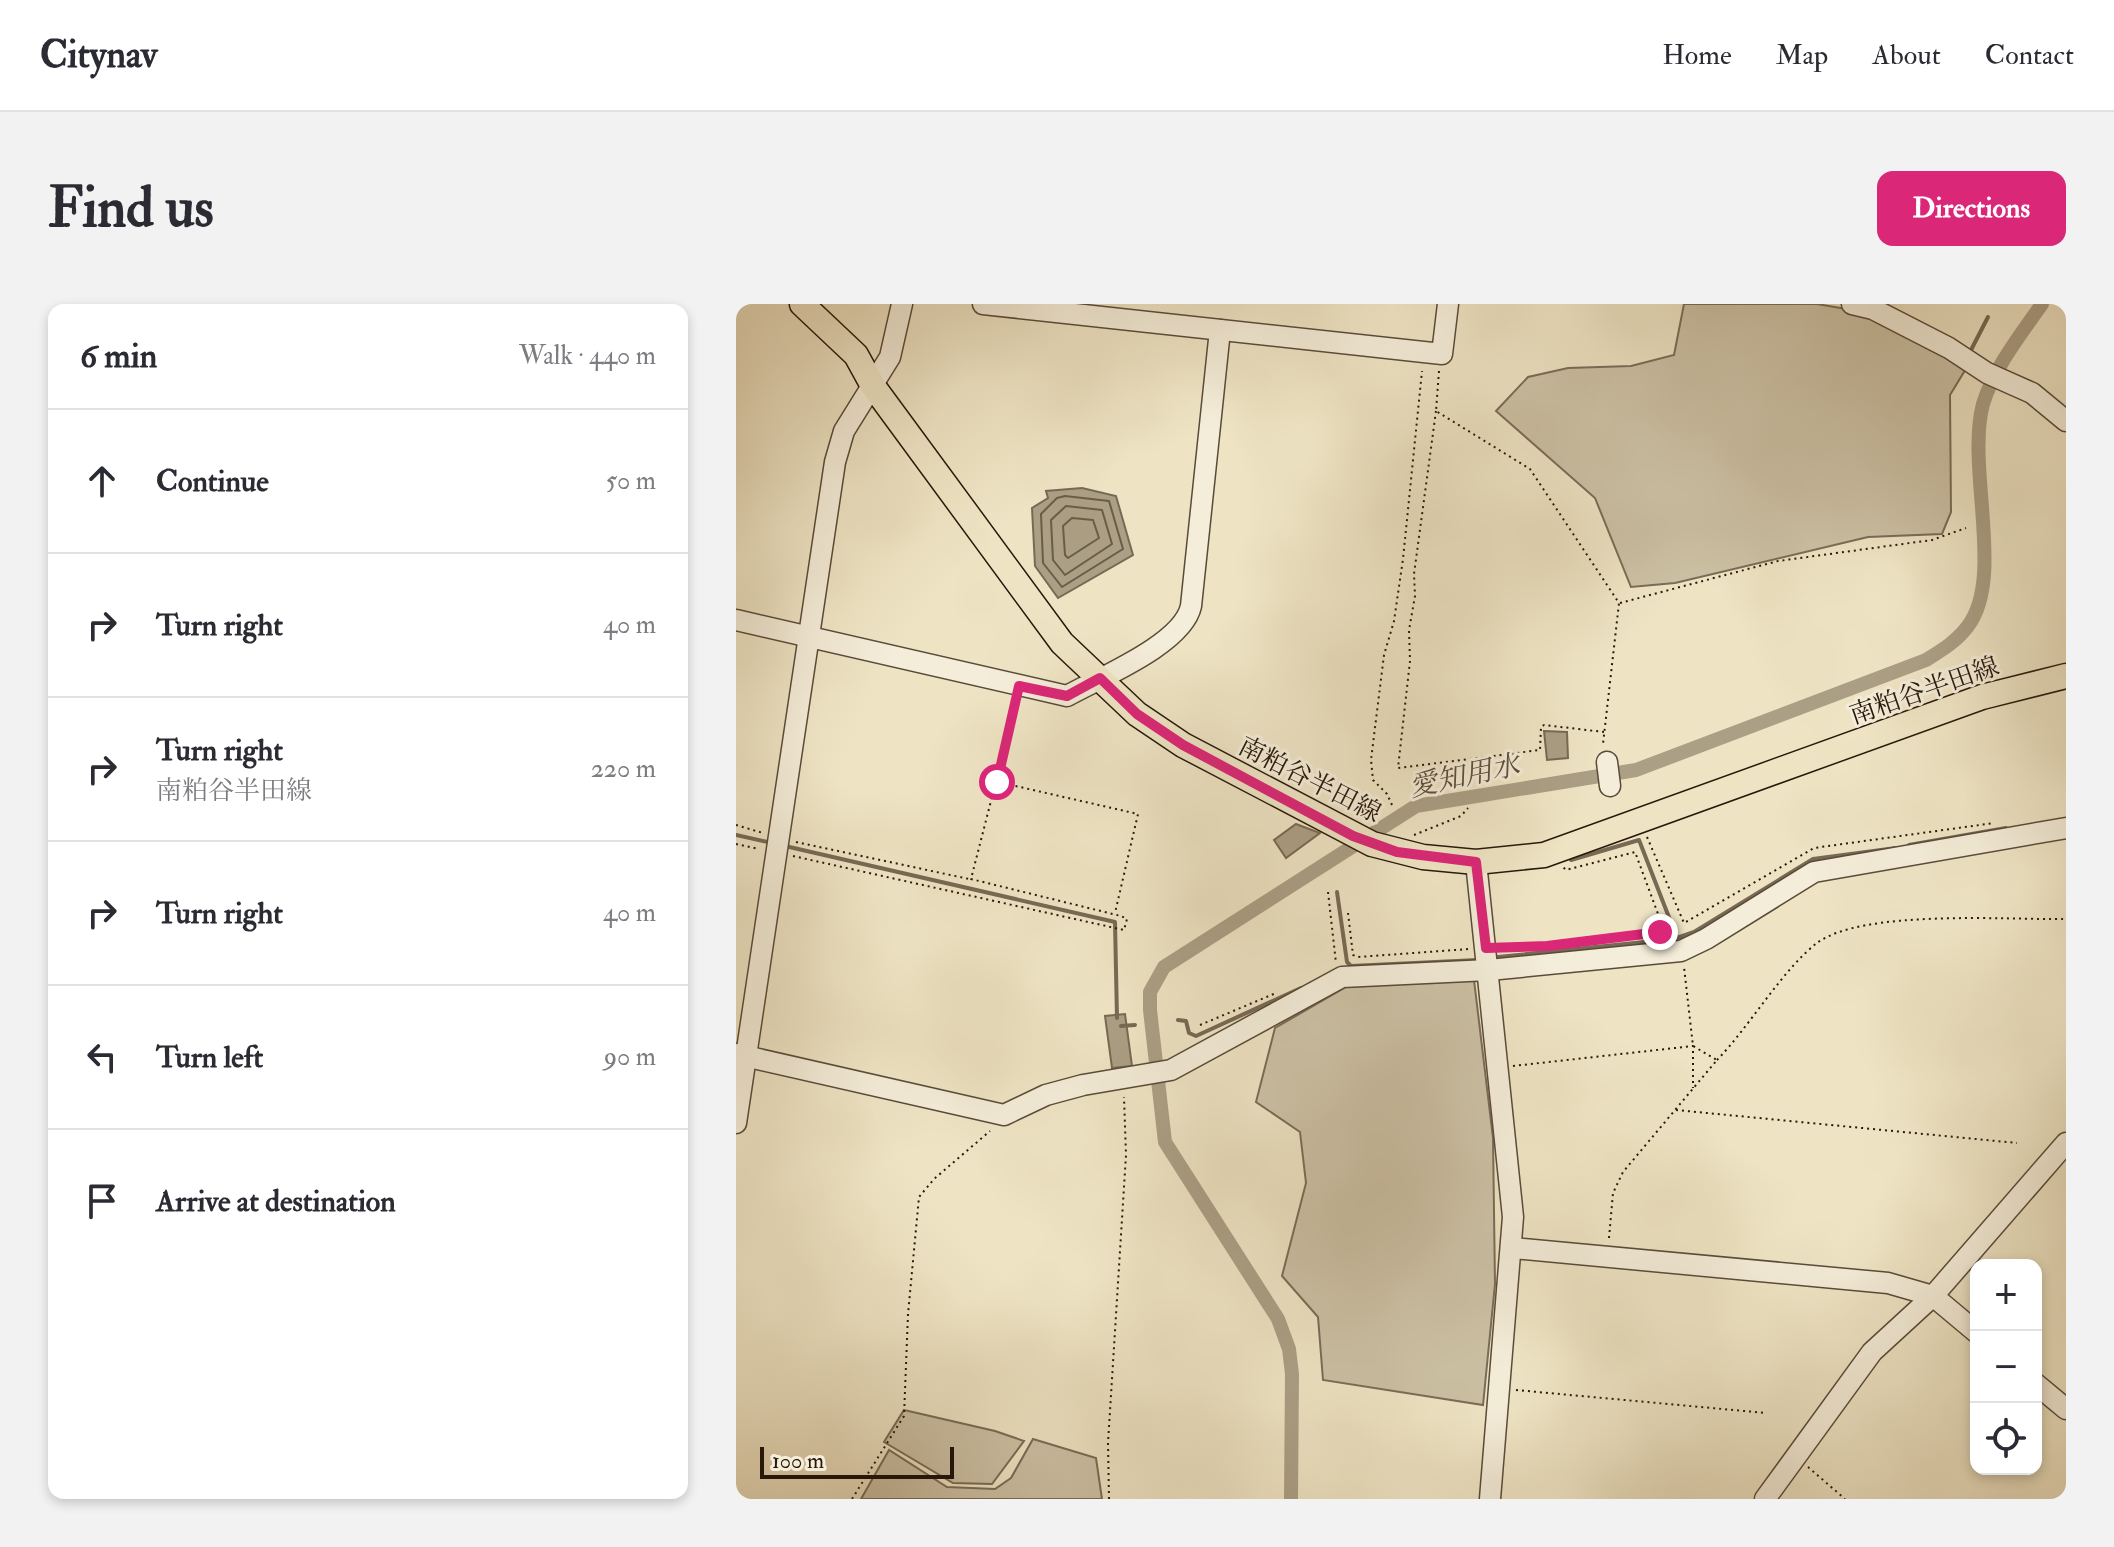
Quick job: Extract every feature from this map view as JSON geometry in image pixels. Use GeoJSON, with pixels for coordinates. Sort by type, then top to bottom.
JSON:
{"type":"FeatureCollection","features":[{"type":"Feature","properties":{"kind":"main road","name":"南粕谷半田線"},"geometry":{"type":"LineString","coordinates":[[802,304],[856,355],[873,386],[1062,643],[1137,714],[1183,745],[1362,840],[1406,854],[1476,862],[1544,855],[1982,697],[2066,676]]}},
{"type":"Feature","properties":{"kind":"street"},"geometry":{"type":"LineString","coordinates":[[736,1123],[741,1055],[778,845],[835,462],[844,431],[890,357],[902,304]]}},
{"type":"Feature","properties":{"kind":"street"},"geometry":{"type":"LineString","coordinates":[[983,304],[1433,353],[1448,304]]}},
{"type":"Feature","properties":{"kind":"street"},"geometry":{"type":"LineString","coordinates":[[1852,304],[1873,309],[1996,377],[2032,393],[2066,421]]}},
{"type":"Feature","properties":{"kind":"street"},"geometry":{"type":"LineString","coordinates":[[736,620],[1067,696],[1171,638],[1188,619],[1220,330]]}},
{"type":"Feature","properties":{"kind":"street"},"geometry":{"type":"LineString","coordinates":[[1607,762],[1610,786]]}},
{"type":"Feature","properties":{"kind":"street"},"geometry":{"type":"LineString","coordinates":[[741,1055],[1004,1115],[1046,1095],[1122,1076],[1171,1070],[1339,979],[1489,970],[1682,950],[1814,872],[2066,828]]}},
{"type":"Feature","properties":{"kind":"street"},"geometry":{"type":"LineString","coordinates":[[1476,862],[1508,1141],[1513,1248],[1490,1499]]}},
{"type":"Feature","properties":{"kind":"street"},"geometry":{"type":"LineString","coordinates":[[1765,1499],[1872,1352],[1933,1296],[2066,1143]]}},
{"type":"Feature","properties":{"kind":"street"},"geometry":{"type":"LineString","coordinates":[[1513,1248],[1888,1283],[1933,1296],[1975,1331]]}},
{"type":"Feature","properties":{"kind":"street"},"geometry":{"type":"LineString","coordinates":[[2042,1389],[2066,1409]]}},
{"type":"Feature","properties":{"kind":"path"},"geometry":{"type":"LineString","coordinates":[[1433,353],[1436,411],[1414,574],[1415,596],[1409,630],[1410,661],[1398,768],[1540,750],[1541,727],[1544,725],[1604,732]]}},
{"type":"Feature","properties":{"kind":"path"},"geometry":{"type":"LineString","coordinates":[[1392,805],[1387,794],[1373,780],[1371,760],[1384,655],[1394,621],[1433,353]]}},
{"type":"Feature","properties":{"kind":"path"},"geometry":{"type":"LineString","coordinates":[[1436,411],[1530,469],[1619,603],[1604,732],[1603,751],[1607,762]]}},
{"type":"Feature","properties":{"kind":"path"},"geometry":{"type":"LineString","coordinates":[[1619,603],[1778,561],[1932,540],[1966,528]]}},
{"type":"Feature","properties":{"kind":"path"},"geometry":{"type":"LineString","coordinates":[[971,879],[1019,686]]}},
{"type":"Feature","properties":{"kind":"path"},"geometry":{"type":"LineString","coordinates":[[997,782],[1138,814],[1115,914]]}},
{"type":"Feature","properties":{"kind":"path"},"geometry":{"type":"LineString","coordinates":[[1406,854],[1412,837],[1461,816],[1468,808]]}},
{"type":"Feature","properties":{"kind":"path"},"geometry":{"type":"LineString","coordinates":[[736,825],[778,845],[1124,930],[1127,919],[971,879],[778,845],[736,844]]}},
{"type":"Feature","properties":{"kind":"path"},"geometry":{"type":"LineString","coordinates":[[1348,913],[1353,955],[1358,957],[1547,946],[1664,930],[1635,852],[1566,870],[1559,850]]}},
{"type":"Feature","properties":{"kind":"path"},"geometry":{"type":"LineString","coordinates":[[1328,892],[1339,979]]}},
{"type":"Feature","properties":{"kind":"path"},"geometry":{"type":"LineString","coordinates":[[1607,1255],[1613,1193],[1623,1172],[1814,945],[1849,928],[1881,921],[2066,919]]}},
{"type":"Feature","properties":{"kind":"path"},"geometry":{"type":"LineString","coordinates":[[1682,950],[1693,1046],[1693,1088]]}},
{"type":"Feature","properties":{"kind":"path"},"geometry":{"type":"LineString","coordinates":[[1200,1025],[1278,992]]}},
{"type":"Feature","properties":{"kind":"path"},"geometry":{"type":"LineString","coordinates":[[1500,1067],[1693,1046],[1717,1060]]}},
{"type":"Feature","properties":{"kind":"path"},"geometry":{"type":"LineString","coordinates":[[1109,1499],[1108,1443],[1126,1155],[1122,1076]]}},
{"type":"Feature","properties":{"kind":"path"},"geometry":{"type":"LineString","coordinates":[[1674,1110],[2017,1143]]}},
{"type":"Feature","properties":{"kind":"path"},"geometry":{"type":"LineString","coordinates":[[852,1499],[904,1416],[908,1314],[919,1197],[934,1179],[1000,1123],[1004,1115]]}},
{"type":"Feature","properties":{"kind":"path"},"geometry":{"type":"LineString","coordinates":[[1499,1389],[1766,1413]]}},
{"type":"Feature","properties":{"kind":"path"},"geometry":{"type":"LineString","coordinates":[[1795,1456],[1845,1499]]}},
{"type":"Feature","properties":{"kind":"shaded area"},"geometry":{"type":"Polygon","coordinates":[[[1684,304],[1817,304],[1870,313],[1967,367],[1950,395],[1951,512],[1942,534],[1868,537],[1675,583],[1631,587],[1595,498],[1496,411],[1528,377],[1568,368],[1631,366],[1674,355],[1684,304]]]}},
{"type":"Feature","properties":{"kind":"shaded area"},"geometry":{"type":"Polygon","coordinates":[[[1474,980],[1493,1138],[1495,1284],[1483,1405],[1323,1380],[1318,1317],[1282,1276],[1306,1183],[1300,1132],[1256,1102],[1275,1028],[1346,987],[1474,980]]]}},
{"type":"Feature","properties":{"kind":"shaded area"},"geometry":{"type":"Polygon","coordinates":[[[904,1410],[995,1431],[1024,1441],[992,1484],[953,1483],[884,1442],[904,1410]]]}},
{"type":"Feature","properties":{"kind":"shaded area"},"geometry":{"type":"Polygon","coordinates":[[[1033,1439],[1096,1458],[1102,1499],[861,1499],[889,1450],[947,1487],[995,1489],[1011,1478],[1033,1439]]]}},
{"type":"Feature","properties":{"kind":"water"},"geometry":{"type":"Polygon","coordinates":[[[1082,488],[1116,496],[1133,555],[1058,598],[1035,566],[1032,508],[1048,498],[1046,491],[1082,488]]]}},
{"type":"Feature","properties":{"kind":"water"},"geometry":{"type":"Polygon","coordinates":[[[1544,731],[1567,732],[1568,758],[1547,760],[1544,731]]]}},
{"type":"Feature","properties":{"kind":"water"},"geometry":{"type":"Polygon","coordinates":[[[1296,824],[1320,833],[1286,858],[1274,840],[1296,824]]]}},
{"type":"Feature","properties":{"kind":"water"},"geometry":{"type":"Polygon","coordinates":[[[1125,1014],[1132,1066],[1112,1068],[1105,1016],[1125,1014]]]}},
{"type":"Feature","properties":{"kind":"waterway","name":"愛知用水"},"geometry":{"type":"LineString","coordinates":[[1291,1499],[1292,1374],[1289,1349],[1278,1319],[1165,1142],[1150,1010],[1150,992],[1164,967],[1416,806],[1636,770],[1926,660],[1949,645],[1968,626],[1979,605],[1984,580],[1979,458],[1983,404],[2001,364],[2042,304]]}},
{"type":"Feature","properties":{"kind":"waterway"},"geometry":{"type":"LineString","coordinates":[[1970,352],[1988,317]]}},
{"type":"Feature","properties":{"kind":"waterway"},"geometry":{"type":"LineString","coordinates":[[1909,845],[2006,828]]}},
{"type":"Feature","properties":{"kind":"waterway"},"geometry":{"type":"LineString","coordinates":[[736,835],[772,843]]}},
{"type":"Feature","properties":{"kind":"waterway"},"geometry":{"type":"LineString","coordinates":[[1571,860],[1639,840],[1677,938]]}},
{"type":"Feature","properties":{"kind":"waterway"},"geometry":{"type":"LineString","coordinates":[[785,846],[1115,922],[1117,1018]]}},
{"type":"Feature","properties":{"kind":"waterway"},"geometry":{"type":"LineString","coordinates":[[1498,957],[1674,939],[1694,932],[1813,859],[1896,848]]}},
{"type":"Feature","properties":{"kind":"waterway"},"geometry":{"type":"LineString","coordinates":[[1337,892],[1347,962],[1351,966],[1478,960]]}},
{"type":"Feature","properties":{"kind":"waterway"},"geometry":{"type":"LineString","coordinates":[[1178,1020],[1186,1021],[1189,1033],[1196,1036],[1301,988]]}},
{"type":"Feature","properties":{"kind":"waterway"},"geometry":{"type":"LineString","coordinates":[[1121,1026],[1135,1025]]}},
{"type":"Feature","properties":{"kind":"route"},"geometry":{"type":"LineString","coordinates":[[997,782],[1019,686],[1067,696],[1100,678],[1137,714],[1183,745],[1353,836],[1397,852],[1476,862],[1486,948],[1547,946],[1660,932]]}}]}
